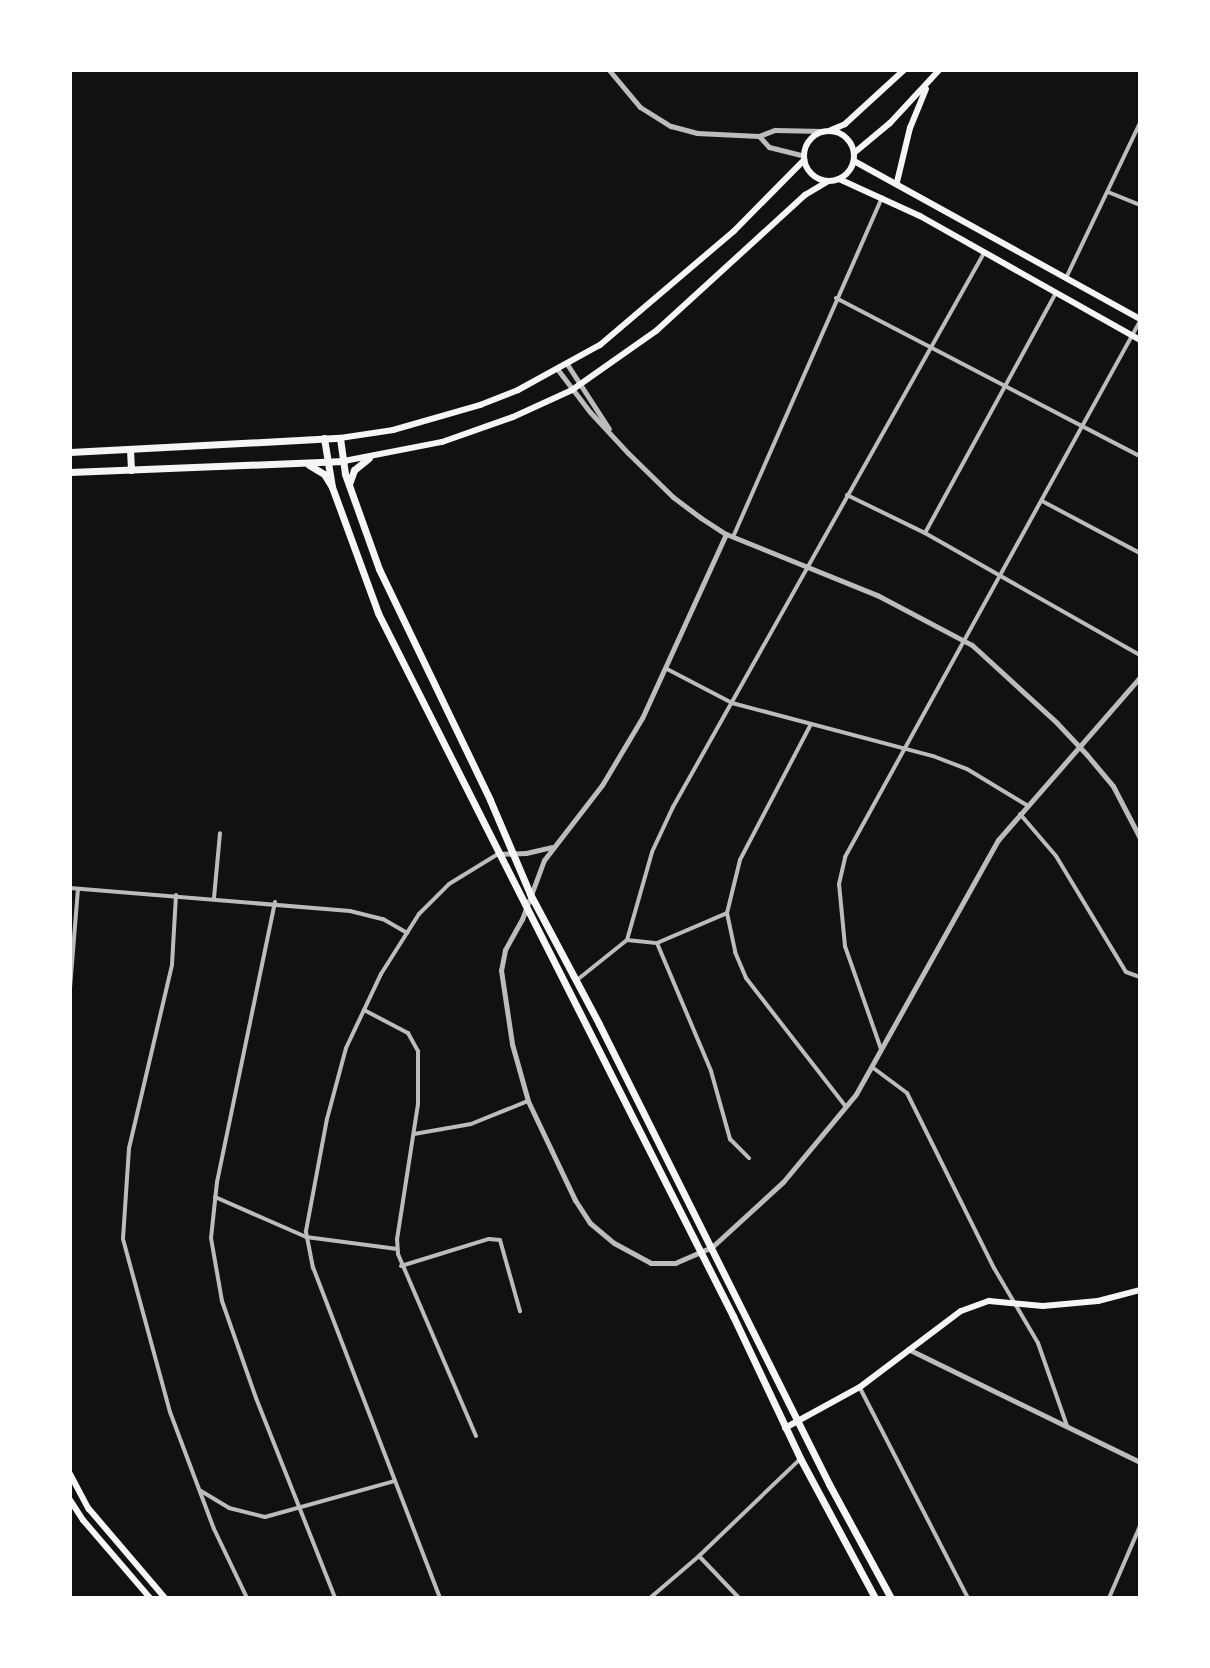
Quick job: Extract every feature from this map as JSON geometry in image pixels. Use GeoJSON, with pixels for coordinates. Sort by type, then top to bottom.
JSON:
{"type":"FeatureCollection","features":[{"type":"Feature","properties":{"kind":"highway"},"geometry":{"type":"LineString","coordinates":[[324,438],[332,488],[378,613],[525,910],[701,1252],[800,1458],[875,1598]]}},
{"type":"Feature","properties":{"kind":"highway"},"geometry":{"type":"LineString","coordinates":[[70,452],[340,438],[349,484],[383,579],[490,800],[530,894],[712,1247],[797,1422],[891,1598]]}},
{"type":"Feature","properties":{"kind":"highway"},"geometry":{"type":"LineString","coordinates":[[130,450],[131,470]]}},
{"type":"Feature","properties":{"kind":"highway"},"geometry":{"type":"LineString","coordinates":[[349,484],[354,470],[369,458]]}},
{"type":"Feature","properties":{"kind":"highway"},"geometry":{"type":"LineString","coordinates":[[70,472],[344,461]]}},
{"type":"Feature","properties":{"kind":"highway"},"geometry":{"type":"LineString","coordinates":[[304,464],[317,468],[332,488]]}},
{"type":"Feature","properties":{"kind":"main road"},"geometry":{"type":"LineString","coordinates":[[340,438],[440,418],[518,390],[600,345],[651,305],[734,231],[804,158],[813,137],[845,124],[904,70]]}},
{"type":"Feature","properties":{"kind":"main road"},"geometry":{"type":"LineString","coordinates":[[854,153],[939,70]]}},
{"type":"Feature","properties":{"kind":"main road"},"geometry":{"type":"LineString","coordinates":[[897,182],[910,128],[927,84]]}},
{"type":"Feature","properties":{"kind":"main road"},"geometry":{"type":"LineString","coordinates":[[826,131],[847,138],[854,153],[854,161],[839,179]]}},
{"type":"Feature","properties":{"kind":"main road"},"geometry":{"type":"LineString","coordinates":[[804,158],[815,177],[828,181]]}},
{"type":"Feature","properties":{"kind":"main road"},"geometry":{"type":"LineString","coordinates":[[854,161],[897,182],[1140,320]]}},
{"type":"Feature","properties":{"kind":"main road"},"geometry":{"type":"LineString","coordinates":[[344,461],[369,458],[484,428],[572,390],[656,332],[805,195],[828,181],[839,179],[882,196],[1140,340]]}},
{"type":"Feature","properties":{"kind":"main road"},"geometry":{"type":"LineString","coordinates":[[785,1428],[860,1388],[908,1348],[961,1311],[989,1301],[1043,1306],[1098,1301],[1140,1290]]}},
{"type":"Feature","properties":{"kind":"main road"},"geometry":{"type":"LineString","coordinates":[[70,1474],[89,1509],[165,1598]]}},
{"type":"Feature","properties":{"kind":"main road"},"geometry":{"type":"LineString","coordinates":[[70,1500],[83,1520],[150,1598]]}},
{"type":"Feature","properties":{"kind":"street"},"geometry":{"type":"LineString","coordinates":[[609,70],[640,106],[671,126],[697,133],[759,136],[775,130],[826,131]]}},
{"type":"Feature","properties":{"kind":"street"},"geometry":{"type":"LineString","coordinates":[[1066,279],[1140,123]]}},
{"type":"Feature","properties":{"kind":"street"},"geometry":{"type":"LineString","coordinates":[[759,136],[769,147],[804,158]]}},
{"type":"Feature","properties":{"kind":"street"},"geometry":{"type":"LineString","coordinates":[[1108,192],[1140,205]]}},
{"type":"Feature","properties":{"kind":"street"},"geometry":{"type":"LineString","coordinates":[[733,537],[882,196]]}},
{"type":"Feature","properties":{"kind":"street"},"geometry":{"type":"LineString","coordinates":[[576,980],[627,940],[652,852],[732,703],[810,568],[847,495],[984,253]]}},
{"type":"Feature","properties":{"kind":"street"},"geometry":{"type":"LineString","coordinates":[[925,533],[1003,384],[1056,293]]}},
{"type":"Feature","properties":{"kind":"street"},"geometry":{"type":"LineString","coordinates":[[836,298],[928,349],[1003,384],[1140,456]]}},
{"type":"Feature","properties":{"kind":"street"},"geometry":{"type":"LineString","coordinates":[[882,1050],[845,946],[839,884],[845,857],[963,640],[1002,576],[1080,426],[1140,320]]}},
{"type":"Feature","properties":{"kind":"street"},"geometry":{"type":"LineString","coordinates":[[567,364],[615,438]]}},
{"type":"Feature","properties":{"kind":"street"},"geometry":{"type":"LineString","coordinates":[[558,370],[572,390],[615,438],[673,497],[726,534],[877,595],[963,640],[1078,746],[1113,786],[1140,838]]}},
{"type":"Feature","properties":{"kind":"street"},"geometry":{"type":"LineString","coordinates":[[847,495],[925,533],[1140,655]]}},
{"type":"Feature","properties":{"kind":"street"},"geometry":{"type":"LineString","coordinates":[[1042,501],[1140,553]]}},
{"type":"Feature","properties":{"kind":"street"},"geometry":{"type":"LineString","coordinates":[[726,534],[667,669],[602,786],[551,847],[525,910],[505,950],[501,970],[512,1044],[528,1101],[574,1200],[590,1223],[614,1243],[651,1263],[675,1263],[712,1247],[783,1182],[846,1107],[882,1050],[998,840],[1019,813],[1028,806],[1140,677]]}},
{"type":"Feature","properties":{"kind":"street"},"geometry":{"type":"LineString","coordinates":[[667,669],[732,703],[904,747],[967,769],[1028,806]]}},
{"type":"Feature","properties":{"kind":"street"},"geometry":{"type":"LineString","coordinates":[[811,724],[740,860],[727,913],[735,952],[746,978],[846,1107]]}},
{"type":"Feature","properties":{"kind":"street"},"geometry":{"type":"LineString","coordinates":[[1019,813],[1050,848],[1126,972],[1140,977]]}},
{"type":"Feature","properties":{"kind":"street"},"geometry":{"type":"LineString","coordinates":[[214,898],[220,833]]}},
{"type":"Feature","properties":{"kind":"street"},"geometry":{"type":"LineString","coordinates":[[440,1598],[313,1268],[306,1237],[327,1119],[346,1048],[364,1010],[407,933],[419,914],[449,884],[498,854],[510,851],[526,854],[551,847]]}},
{"type":"Feature","properties":{"kind":"street"},"geometry":{"type":"LineString","coordinates":[[70,888],[275,902],[366,914],[407,933]]}},
{"type":"Feature","properties":{"kind":"street"},"geometry":{"type":"LineString","coordinates":[[70,988],[78,889]]}},
{"type":"Feature","properties":{"kind":"street"},"geometry":{"type":"LineString","coordinates":[[176,895],[172,965],[129,1148],[122,1221],[123,1239],[156,1365],[200,1491],[247,1598]]}},
{"type":"Feature","properties":{"kind":"street"},"geometry":{"type":"LineString","coordinates":[[275,902],[215,1197],[211,1238],[222,1301],[335,1598]]}},
{"type":"Feature","properties":{"kind":"street"},"geometry":{"type":"LineString","coordinates":[[627,940],[657,942],[727,913]]}},
{"type":"Feature","properties":{"kind":"street"},"geometry":{"type":"LineString","coordinates":[[657,942],[711,1071],[730,1139],[749,1158]]}},
{"type":"Feature","properties":{"kind":"street"},"geometry":{"type":"LineString","coordinates":[[364,1010],[408,1033],[418,1051],[414,1134],[398,1249],[401,1266],[476,1436]]}},
{"type":"Feature","properties":{"kind":"street"},"geometry":{"type":"LineString","coordinates":[[872,1067],[907,1093],[994,1268],[1018,1304],[1038,1343],[1068,1426]]}},
{"type":"Feature","properties":{"kind":"street"},"geometry":{"type":"LineString","coordinates":[[414,1134],[471,1124],[528,1101]]}},
{"type":"Feature","properties":{"kind":"street"},"geometry":{"type":"LineString","coordinates":[[215,1197],[306,1237],[398,1249]]}},
{"type":"Feature","properties":{"kind":"street"},"geometry":{"type":"LineString","coordinates":[[401,1266],[489,1239],[500,1240],[520,1311]]}},
{"type":"Feature","properties":{"kind":"street"},"geometry":{"type":"LineString","coordinates":[[908,1348],[1140,1462]]}},
{"type":"Feature","properties":{"kind":"street"},"geometry":{"type":"LineString","coordinates":[[860,1388],[968,1598]]}},
{"type":"Feature","properties":{"kind":"street"},"geometry":{"type":"LineString","coordinates":[[650,1598],[699,1556],[800,1458]]}},
{"type":"Feature","properties":{"kind":"street"},"geometry":{"type":"LineString","coordinates":[[200,1491],[243,1513],[266,1517],[300,1510],[395,1481]]}},
{"type":"Feature","properties":{"kind":"street"},"geometry":{"type":"LineString","coordinates":[[1109,1598],[1140,1526]]}},
{"type":"Feature","properties":{"kind":"street"},"geometry":{"type":"LineString","coordinates":[[699,1556],[739,1598]]}}]}
